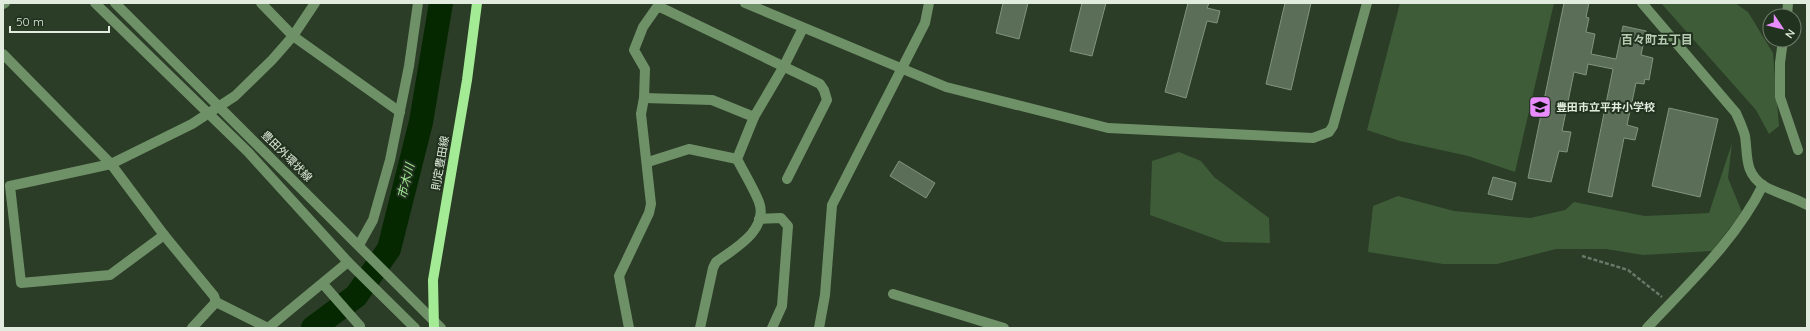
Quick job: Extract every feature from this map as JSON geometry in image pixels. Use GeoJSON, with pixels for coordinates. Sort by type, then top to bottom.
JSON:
{"type":"FeatureCollection","features":[{"type":"Feature","properties":{"kind":"main road","name":"則定豊田線"},"geometry":{"type":"LineString","coordinates":[[437,326],[434,280],[467,80],[478,3]]}},
{"type":"Feature","properties":{"kind":"street"},"geometry":{"type":"LineString","coordinates":[[95,3],[248,152],[348,262],[415,328]]}},
{"type":"Feature","properties":{"kind":"street","name":"豊田外環状線"},"geometry":{"type":"LineString","coordinates":[[115,3],[220,106],[437,326]]}},
{"type":"Feature","properties":{"kind":"street"},"geometry":{"type":"LineString","coordinates":[[261,3],[293,36],[400,112]]}},
{"type":"Feature","properties":{"kind":"street"},"geometry":{"type":"LineString","coordinates":[[164,235],[110,275],[20,283],[10,186],[111,164],[192,124],[235,96],[272,60],[293,36],[315,3]]}},
{"type":"Feature","properties":{"kind":"street"},"geometry":{"type":"LineString","coordinates":[[362,249],[373,220],[390,160],[400,112],[418,3]]}},
{"type":"Feature","properties":{"kind":"street"},"geometry":{"type":"LineString","coordinates":[[744,3],[946,87],[1108,128],[1313,138],[1329,132],[1333,126],[1367,3]]}},
{"type":"Feature","properties":{"kind":"street"},"geometry":{"type":"LineString","coordinates":[[819,328],[825,295],[832,205],[925,23],[929,3]]}},
{"type":"Feature","properties":{"kind":"street"},"geometry":{"type":"LineString","coordinates":[[1642,3],[1736,113],[1744,135],[1747,165],[1756,179],[1763,185],[1780,194],[1798,199],[1807,205]]}},
{"type":"Feature","properties":{"kind":"street"},"geometry":{"type":"LineString","coordinates":[[629,328],[619,276],[649,213],[651,204],[648,162],[641,114],[644,98],[645,69],[634,50],[643,27],[657,7],[662,8],[820,84],[824,90],[827,100],[787,179]]}},
{"type":"Feature","properties":{"kind":"street"},"geometry":{"type":"LineString","coordinates":[[700,328],[713,268],[716,262],[751,235],[756,228],[759,219],[760,204],[737,159],[754,117],[784,66],[802,28]]}},
{"type":"Feature","properties":{"kind":"street"},"geometry":{"type":"LineString","coordinates":[[1782,48],[1780,63],[1780,97],[1798,150]]}},
{"type":"Feature","properties":{"kind":"street"},"geometry":{"type":"LineString","coordinates":[[3,54],[111,164],[164,235],[214,296],[216,302],[268,328],[348,262]]}},
{"type":"Feature","properties":{"kind":"street"},"geometry":{"type":"LineString","coordinates":[[644,98],[712,100],[754,117]]}},
{"type":"Feature","properties":{"kind":"street"},"geometry":{"type":"LineString","coordinates":[[648,162],[689,149],[737,159]]}},
{"type":"Feature","properties":{"kind":"street"},"geometry":{"type":"LineString","coordinates":[[1648,328],[1720,249],[1754,203],[1763,185]]}},
{"type":"Feature","properties":{"kind":"street"},"geometry":{"type":"LineString","coordinates":[[759,219],[781,218],[788,226],[782,306],[772,328]]}},
{"type":"Feature","properties":{"kind":"street"},"geometry":{"type":"LineString","coordinates":[[323,284],[353,317],[360,326],[359,328]]}},
{"type":"Feature","properties":{"kind":"street"},"geometry":{"type":"LineString","coordinates":[[893,294],[1004,328]]}},
{"type":"Feature","properties":{"kind":"street"},"geometry":{"type":"LineString","coordinates":[[192,328],[216,302]]}},
{"type":"Feature","properties":{"kind":"path"},"geometry":{"type":"LineString","coordinates":[[1582,256],[1628,270],[1670,304]]}},
{"type":"Feature","properties":{"kind":"green space"},"geometry":{"type":"Polygon","coordinates":[[[1400,3],[1554,3],[1515,172],[1468,156],[1400,141],[1367,130],[1400,3]]]}},
{"type":"Feature","properties":{"kind":"green space"},"geometry":{"type":"Polygon","coordinates":[[[1661,3],[1735,3],[1748,12],[1762,35],[1762,48],[1770,48],[1773,53],[1779,126],[1769,134],[1756,110],[1661,3]]]}},
{"type":"Feature","properties":{"kind":"green space"},"geometry":{"type":"Polygon","coordinates":[[[1732,143],[1728,178],[1742,212],[1712,251],[1643,255],[1606,249],[1556,249],[1497,264],[1443,264],[1368,252],[1373,206],[1398,196],[1454,211],[1530,218],[1565,210],[1574,202],[1645,216],[1709,213],[1732,143]]]}},
{"type":"Feature","properties":{"kind":"green space"},"geometry":{"type":"Polygon","coordinates":[[[1179,152],[1201,161],[1214,177],[1269,218],[1270,243],[1224,242],[1150,215],[1152,161],[1179,152]]]}},
{"type":"Feature","properties":{"kind":"building"},"geometry":{"type":"Polygon","coordinates":[[[1003,3],[1028,3],[1019,39],[996,33],[1003,3]]]}},
{"type":"Feature","properties":{"kind":"building"},"geometry":{"type":"Polygon","coordinates":[[[1082,3],[1106,3],[1092,56],[1070,51],[1082,3]]]}},
{"type":"Feature","properties":{"kind":"building"},"geometry":{"type":"Polygon","coordinates":[[[1188,3],[1209,3],[1207,8],[1220,11],[1217,23],[1207,21],[1186,98],[1165,92],[1188,3]]]}},
{"type":"Feature","properties":{"kind":"building"},"geometry":{"type":"Polygon","coordinates":[[[1285,3],[1311,3],[1291,90],[1266,84],[1285,3]]]}},
{"type":"Feature","properties":{"kind":"building"},"geometry":{"type":"Polygon","coordinates":[[[1564,3],[1589,3],[1586,17],[1589,18],[1586,32],[1595,34],[1591,54],[1616,59],[1623,26],[1646,31],[1641,55],[1653,58],[1649,80],[1645,79],[1644,84],[1636,83],[1627,125],[1638,128],[1635,140],[1624,138],[1612,197],[1588,192],[1613,69],[1588,64],[1586,75],[1574,72],[1562,131],[1571,132],[1567,152],[1559,151],[1551,182],[1528,178],[1564,3]]]}},
{"type":"Feature","properties":{"kind":"building"},"geometry":{"type":"Polygon","coordinates":[[[1669,108],[1718,119],[1700,197],[1652,186],[1669,108]]]}},
{"type":"Feature","properties":{"kind":"building"},"geometry":{"type":"Polygon","coordinates":[[[899,161],[935,183],[926,198],[890,176],[899,161]]]}},
{"type":"Feature","properties":{"kind":"building"},"geometry":{"type":"Polygon","coordinates":[[[1493,177],[1516,183],[1512,200],[1488,194],[1493,177]]]}},
{"type":"Feature","properties":{"kind":"waterway","name":"市木川"},"geometry":{"type":"LineString","coordinates":[[313,328],[356,296],[389,249],[421,122],[441,3]]}},
{"type":"Feature","properties":{"kind":"place","name":"豊田市立平井小学校"},"geometry":{"type":"Point","coordinates":[1540,107]}},
{"type":"Feature","properties":{"kind":"district","name":"百々町五丁目"},"geometry":{"type":"Point","coordinates":[1657,40]}}]}
